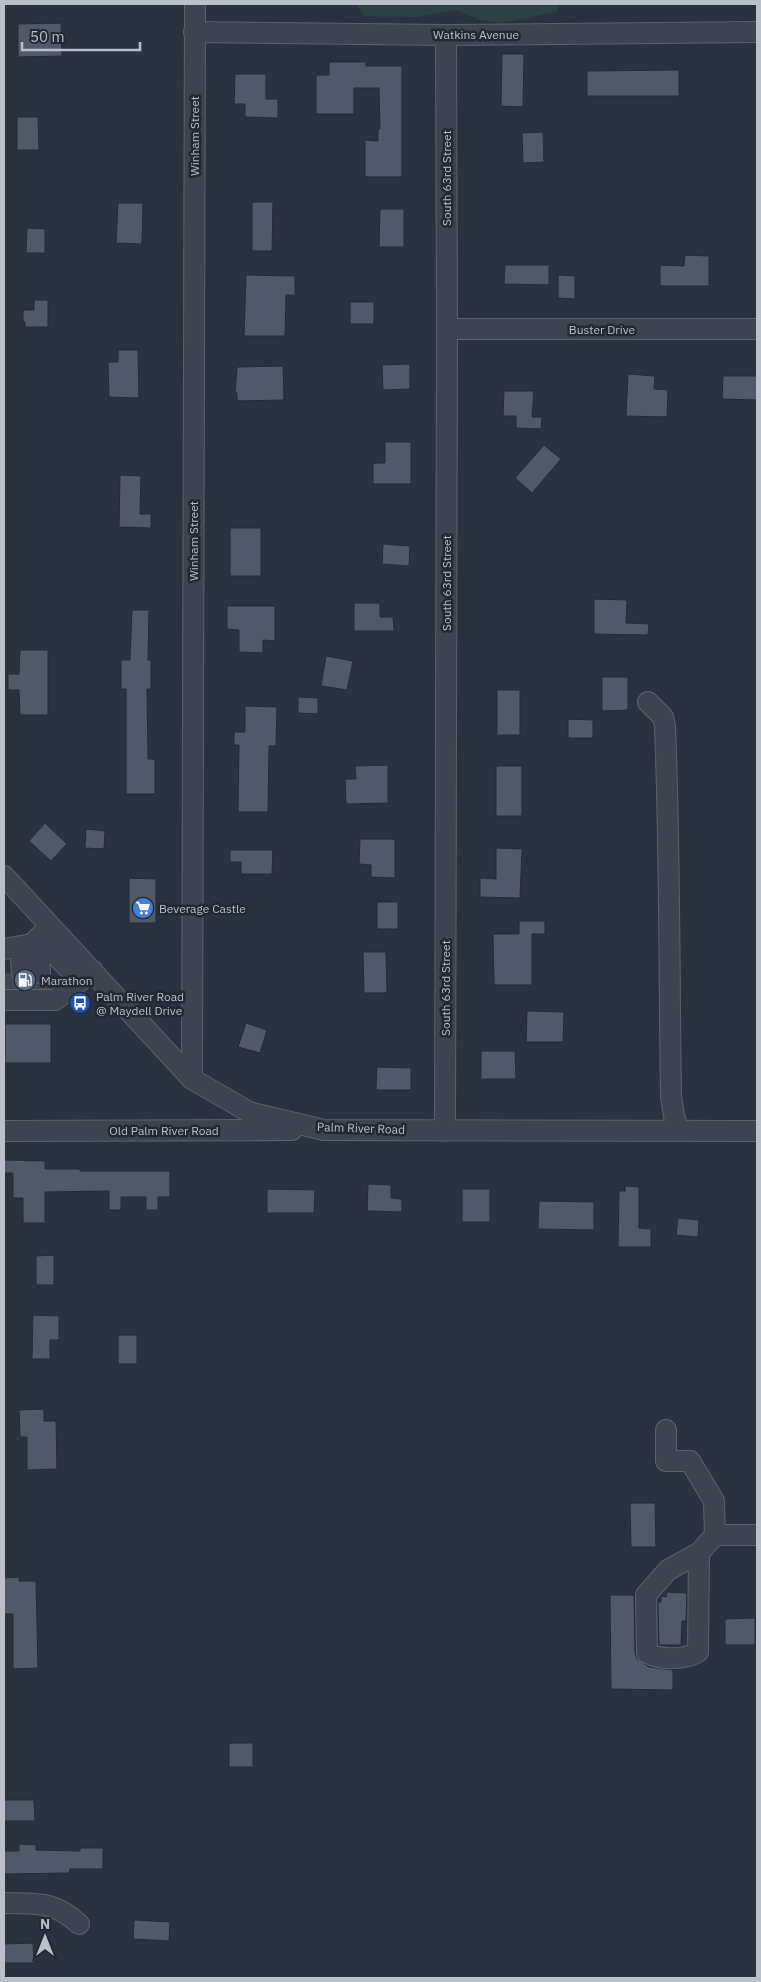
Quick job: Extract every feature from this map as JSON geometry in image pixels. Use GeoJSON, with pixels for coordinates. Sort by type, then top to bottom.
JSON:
{"type":"FeatureCollection","features":[{"type":"Feature","properties":{"kind":"street","name":"Winham Street"},"geometry":{"type":"LineString","coordinates":[[192,1078],[195,4]]}},
{"type":"Feature","properties":{"kind":"street","name":"Watkins Avenue"},"geometry":{"type":"LineString","coordinates":[[194,32],[446,35],[757,32]]}},
{"type":"Feature","properties":{"kind":"street","name":"South 63rd Street"},"geometry":{"type":"LineString","coordinates":[[445,1131],[446,35]]}},
{"type":"Feature","properties":{"kind":"street","name":"Buster Drive"},"geometry":{"type":"LineString","coordinates":[[447,329],[757,329]]}},
{"type":"Feature","properties":{"kind":"street"},"geometry":{"type":"LineString","coordinates":[[648,702],[663,717],[665,726],[669,838],[671,1096],[679,1131]]}},
{"type":"Feature","properties":{"kind":"street","name":"Palm River Road"},"geometry":{"type":"LineString","coordinates":[[4,876],[26,942],[86,976],[192,1078],[249,1112],[324,1130],[757,1131]]}},
{"type":"Feature","properties":{"kind":"street"},"geometry":{"type":"LineString","coordinates":[[25,989],[26,942]]}},
{"type":"Feature","properties":{"kind":"street"},"geometry":{"type":"LineString","coordinates":[[25,989],[26,942]]}},
{"type":"Feature","properties":{"kind":"street"},"geometry":{"type":"LineString","coordinates":[[25,989],[55,1000],[86,976]]}},
{"type":"Feature","properties":{"kind":"street","name":"Old Palm River Road"},"geometry":{"type":"LineString","coordinates":[[4,1131],[324,1130]]}},
{"type":"Feature","properties":{"kind":"street"},"geometry":{"type":"LineString","coordinates":[[666,1430],[666,1461],[690,1461],[714,1501],[715,1534],[699,1553],[668,1570],[646,1595],[647,1653],[655,1657],[691,1657],[698,1652],[699,1553]]}},
{"type":"Feature","properties":{"kind":"street"},"geometry":{"type":"LineString","coordinates":[[715,1534],[757,1535]]}},
{"type":"Feature","properties":{"kind":"street"},"geometry":{"type":"LineString","coordinates":[[4,1903],[45,1904],[67,1913],[79,1924]]}},
{"type":"Feature","properties":{"kind":"shaded area"},"geometry":{"type":"Polygon","coordinates":[[[356,4],[560,4],[557,12],[501,23],[477,19],[457,10],[416,17],[364,16],[356,4]]]}},
{"type":"Feature","properties":{"kind":"building"},"geometry":{"type":"Polygon","coordinates":[[[61,23],[62,56],[18,57],[18,24],[61,23]]]}},
{"type":"Feature","properties":{"kind":"building"},"geometry":{"type":"Polygon","coordinates":[[[502,54],[524,54],[523,107],[501,106],[502,54]]]}},
{"type":"Feature","properties":{"kind":"building"},"geometry":{"type":"Polygon","coordinates":[[[329,62],[366,62],[366,66],[402,66],[402,177],[365,177],[365,140],[378,141],[378,129],[380,129],[379,88],[354,88],[354,114],[316,114],[316,75],[329,75],[329,62]]]}},
{"type":"Feature","properties":{"kind":"building"},"geometry":{"type":"Polygon","coordinates":[[[679,70],[679,96],[587,96],[587,71],[679,70]]]}},
{"type":"Feature","properties":{"kind":"building"},"geometry":{"type":"Polygon","coordinates":[[[235,74],[266,74],[266,99],[278,99],[278,118],[245,117],[245,104],[234,104],[235,74]]]}},
{"type":"Feature","properties":{"kind":"building"},"geometry":{"type":"Polygon","coordinates":[[[17,117],[38,117],[39,150],[17,150],[17,117]]]}},
{"type":"Feature","properties":{"kind":"building"},"geometry":{"type":"Polygon","coordinates":[[[543,132],[544,162],[523,163],[522,133],[543,132]]]}},
{"type":"Feature","properties":{"kind":"building"},"geometry":{"type":"Polygon","coordinates":[[[252,202],[273,202],[272,251],[252,251],[252,202]]]}},
{"type":"Feature","properties":{"kind":"building"},"geometry":{"type":"Polygon","coordinates":[[[118,203],[143,203],[142,244],[116,243],[118,203]]]}},
{"type":"Feature","properties":{"kind":"building"},"geometry":{"type":"Polygon","coordinates":[[[380,209],[404,209],[404,247],[379,247],[380,209]]]}},
{"type":"Feature","properties":{"kind":"building"},"geometry":{"type":"Polygon","coordinates":[[[27,228],[45,229],[45,253],[26,253],[27,228]]]}},
{"type":"Feature","properties":{"kind":"building"},"geometry":{"type":"Polygon","coordinates":[[[685,255],[709,256],[709,286],[660,286],[660,265],[684,266],[685,255]]]}},
{"type":"Feature","properties":{"kind":"building"},"geometry":{"type":"Polygon","coordinates":[[[505,265],[549,265],[549,285],[504,284],[505,265]]]}},
{"type":"Feature","properties":{"kind":"building"},"geometry":{"type":"Polygon","coordinates":[[[246,275],[295,276],[295,295],[286,295],[285,336],[244,336],[246,275]]]}},
{"type":"Feature","properties":{"kind":"building"},"geometry":{"type":"Polygon","coordinates":[[[558,275],[575,276],[575,299],[558,298],[558,275]]]}},
{"type":"Feature","properties":{"kind":"building"},"geometry":{"type":"Polygon","coordinates":[[[34,300],[48,300],[48,327],[25,327],[23,310],[34,310],[34,300]]]}},
{"type":"Feature","properties":{"kind":"building"},"geometry":{"type":"Polygon","coordinates":[[[350,302],[374,302],[374,324],[350,324],[350,302]]]}},
{"type":"Feature","properties":{"kind":"building"},"geometry":{"type":"Polygon","coordinates":[[[118,350],[138,350],[139,398],[109,397],[108,362],[118,362],[118,350]]]}},
{"type":"Feature","properties":{"kind":"building"},"geometry":{"type":"Polygon","coordinates":[[[410,364],[410,389],[383,390],[382,365],[410,364]]]}},
{"type":"Feature","properties":{"kind":"building"},"geometry":{"type":"Polygon","coordinates":[[[283,366],[284,400],[237,401],[237,393],[235,393],[237,367],[283,366]]]}},
{"type":"Feature","properties":{"kind":"building"},"geometry":{"type":"Polygon","coordinates":[[[628,374],[655,376],[654,389],[668,390],[667,417],[626,416],[628,374]]]}},
{"type":"Feature","properties":{"kind":"building"},"geometry":{"type":"Polygon","coordinates":[[[723,376],[757,376],[757,400],[722,399],[723,376]]]}},
{"type":"Feature","properties":{"kind":"building"},"geometry":{"type":"Polygon","coordinates":[[[504,391],[534,391],[532,417],[542,417],[541,429],[516,428],[516,416],[503,416],[504,391]]]}},
{"type":"Feature","properties":{"kind":"building"},"geometry":{"type":"Polygon","coordinates":[[[385,442],[411,442],[411,484],[373,484],[373,463],[385,463],[385,442]]]}},
{"type":"Feature","properties":{"kind":"building"},"geometry":{"type":"Polygon","coordinates":[[[544,445],[561,459],[532,493],[515,478],[544,445]]]}},
{"type":"Feature","properties":{"kind":"building"},"geometry":{"type":"Polygon","coordinates":[[[120,475],[141,476],[140,514],[151,514],[151,528],[119,527],[120,475]]]}},
{"type":"Feature","properties":{"kind":"building"},"geometry":{"type":"Polygon","coordinates":[[[230,528],[261,528],[261,576],[230,576],[230,528]]]}},
{"type":"Feature","properties":{"kind":"building"},"geometry":{"type":"Polygon","coordinates":[[[383,544],[410,546],[409,566],[382,564],[383,544]]]}},
{"type":"Feature","properties":{"kind":"building"},"geometry":{"type":"Polygon","coordinates":[[[594,599],[627,600],[626,623],[649,624],[648,635],[594,634],[594,599]]]}},
{"type":"Feature","properties":{"kind":"building"},"geometry":{"type":"Polygon","coordinates":[[[354,603],[380,603],[380,617],[393,617],[394,631],[354,631],[354,603]]]}},
{"type":"Feature","properties":{"kind":"building"},"geometry":{"type":"Polygon","coordinates":[[[227,606],[275,606],[275,641],[263,640],[263,653],[239,652],[239,630],[227,629],[227,606]]]}},
{"type":"Feature","properties":{"kind":"building"},"geometry":{"type":"Polygon","coordinates":[[[132,610],[149,610],[148,660],[151,660],[151,689],[147,689],[148,759],[155,759],[155,794],[126,794],[126,689],[121,689],[121,660],[130,660],[132,610]]]}},
{"type":"Feature","properties":{"kind":"building"},"geometry":{"type":"Polygon","coordinates":[[[20,650],[48,650],[48,715],[20,715],[19,690],[8,690],[8,674],[19,674],[20,650]]]}},
{"type":"Feature","properties":{"kind":"building"},"geometry":{"type":"Polygon","coordinates":[[[326,656],[353,661],[347,690],[321,686],[326,656]]]}},
{"type":"Feature","properties":{"kind":"building"},"geometry":{"type":"Polygon","coordinates":[[[602,677],[628,677],[628,710],[602,711],[602,677]]]}},
{"type":"Feature","properties":{"kind":"building"},"geometry":{"type":"Polygon","coordinates":[[[497,690],[520,690],[520,735],[497,735],[497,690]]]}},
{"type":"Feature","properties":{"kind":"building"},"geometry":{"type":"Polygon","coordinates":[[[298,697],[318,698],[318,714],[298,713],[298,697]]]}},
{"type":"Feature","properties":{"kind":"building"},"geometry":{"type":"Polygon","coordinates":[[[245,706],[277,707],[276,746],[269,746],[268,812],[238,812],[239,745],[234,745],[234,732],[245,732],[245,706]]]}},
{"type":"Feature","properties":{"kind":"building"},"geometry":{"type":"Polygon","coordinates":[[[568,719],[593,720],[593,738],[568,738],[568,719]]]}},
{"type":"Feature","properties":{"kind":"building"},"geometry":{"type":"Polygon","coordinates":[[[388,765],[388,803],[346,804],[345,779],[356,779],[355,766],[388,765]]]}},
{"type":"Feature","properties":{"kind":"building"},"geometry":{"type":"Polygon","coordinates":[[[496,766],[522,766],[522,816],[496,816],[496,766]]]}},
{"type":"Feature","properties":{"kind":"building"},"geometry":{"type":"Polygon","coordinates":[[[45,823],[67,844],[51,861],[29,841],[45,823]]]}},
{"type":"Feature","properties":{"kind":"building"},"geometry":{"type":"Polygon","coordinates":[[[86,829],[105,831],[104,849],[85,848],[86,829]]]}},
{"type":"Feature","properties":{"kind":"building"},"geometry":{"type":"Polygon","coordinates":[[[360,839],[395,839],[395,878],[371,877],[371,865],[359,864],[360,839]]]}},
{"type":"Feature","properties":{"kind":"building"},"geometry":{"type":"Polygon","coordinates":[[[496,848],[522,849],[520,898],[480,897],[480,878],[496,879],[496,848]]]}},
{"type":"Feature","properties":{"kind":"building"},"geometry":{"type":"Polygon","coordinates":[[[230,850],[273,850],[272,874],[241,874],[241,862],[230,862],[230,850]]]}},
{"type":"Feature","properties":{"kind":"building"},"geometry":{"type":"Polygon","coordinates":[[[129,878],[156,879],[156,923],[129,923],[129,878]]]}},
{"type":"Feature","properties":{"kind":"building"},"geometry":{"type":"Polygon","coordinates":[[[377,902],[398,902],[398,929],[377,929],[377,902]]]}},
{"type":"Feature","properties":{"kind":"building"},"geometry":{"type":"Polygon","coordinates":[[[519,921],[545,921],[545,934],[532,934],[532,985],[494,985],[493,934],[519,934],[519,921]]]}},
{"type":"Feature","properties":{"kind":"building"},"geometry":{"type":"Polygon","coordinates":[[[363,952],[386,952],[387,993],[364,993],[363,952]]]}},
{"type":"Feature","properties":{"kind":"building"},"geometry":{"type":"Polygon","coordinates":[[[10,973],[12,979],[17,984],[23,985],[31,980],[40,985],[46,983],[46,988],[10,988],[10,973]]]}},
{"type":"Feature","properties":{"kind":"building"},"geometry":{"type":"Polygon","coordinates":[[[527,1011],[564,1012],[563,1042],[526,1042],[527,1011]]]}},
{"type":"Feature","properties":{"kind":"building"},"geometry":{"type":"Polygon","coordinates":[[[246,1023],[267,1030],[260,1053],[238,1047],[246,1023]]]}},
{"type":"Feature","properties":{"kind":"building"},"geometry":{"type":"Polygon","coordinates":[[[5,1024],[51,1024],[51,1063],[5,1063],[5,1024]]]}},
{"type":"Feature","properties":{"kind":"building"},"geometry":{"type":"Polygon","coordinates":[[[481,1051],[515,1051],[516,1079],[481,1079],[481,1051]]]}},
{"type":"Feature","properties":{"kind":"building"},"geometry":{"type":"Polygon","coordinates":[[[377,1067],[411,1068],[411,1090],[376,1090],[377,1067]]]}},
{"type":"Feature","properties":{"kind":"building"},"geometry":{"type":"Polygon","coordinates":[[[4,1160],[45,1161],[45,1169],[170,1171],[170,1197],[158,1197],[158,1210],[146,1210],[146,1197],[121,1197],[121,1210],[109,1210],[109,1191],[45,1192],[45,1223],[23,1223],[23,1198],[13,1198],[13,1173],[4,1173],[4,1160]]]}},
{"type":"Feature","properties":{"kind":"building"},"geometry":{"type":"Polygon","coordinates":[[[368,1184],[391,1185],[391,1198],[402,1199],[402,1212],[367,1211],[368,1184]]]}},
{"type":"Feature","properties":{"kind":"building"},"geometry":{"type":"Polygon","coordinates":[[[625,1186],[639,1187],[639,1228],[651,1229],[651,1247],[618,1247],[619,1191],[625,1191],[625,1186]]]}},
{"type":"Feature","properties":{"kind":"building"},"geometry":{"type":"Polygon","coordinates":[[[267,1189],[315,1190],[314,1213],[267,1213],[267,1189]]]}},
{"type":"Feature","properties":{"kind":"building"},"geometry":{"type":"Polygon","coordinates":[[[462,1189],[490,1189],[490,1222],[462,1222],[462,1189]]]}},
{"type":"Feature","properties":{"kind":"building"},"geometry":{"type":"Polygon","coordinates":[[[539,1201],[594,1202],[594,1230],[538,1229],[539,1201]]]}},
{"type":"Feature","properties":{"kind":"building"},"geometry":{"type":"Polygon","coordinates":[[[678,1218],[699,1220],[698,1237],[676,1235],[678,1218]]]}},
{"type":"Feature","properties":{"kind":"building"},"geometry":{"type":"Polygon","coordinates":[[[54,1255],[54,1285],[36,1285],[36,1256],[54,1255]]]}},
{"type":"Feature","properties":{"kind":"building"},"geometry":{"type":"Polygon","coordinates":[[[33,1315],[59,1316],[59,1340],[50,1340],[50,1359],[32,1359],[33,1315]]]}},
{"type":"Feature","properties":{"kind":"building"},"geometry":{"type":"Polygon","coordinates":[[[118,1335],[137,1335],[137,1364],[118,1364],[118,1335]]]}},
{"type":"Feature","properties":{"kind":"building"},"geometry":{"type":"Polygon","coordinates":[[[44,1409],[44,1421],[56,1421],[57,1469],[27,1470],[27,1437],[20,1437],[19,1410],[44,1409]]]}},
{"type":"Feature","properties":{"kind":"building"},"geometry":{"type":"Polygon","coordinates":[[[630,1503],[655,1503],[656,1547],[631,1547],[630,1503]]]}},
{"type":"Feature","properties":{"kind":"building"},"geometry":{"type":"Polygon","coordinates":[[[19,1577],[19,1581],[36,1581],[38,1668],[13,1669],[13,1614],[4,1614],[4,1578],[19,1577]]]}},
{"type":"Feature","properties":{"kind":"building"},"geometry":{"type":"Polygon","coordinates":[[[667,1592],[687,1593],[686,1621],[682,1621],[681,1645],[659,1645],[658,1602],[661,1602],[661,1596],[666,1597],[667,1592]]]}},
{"type":"Feature","properties":{"kind":"building"},"geometry":{"type":"Polygon","coordinates":[[[610,1595],[634,1595],[635,1653],[637,1659],[649,1667],[673,1670],[673,1690],[611,1689],[610,1595]]]}},
{"type":"Feature","properties":{"kind":"building"},"geometry":{"type":"Polygon","coordinates":[[[755,1618],[755,1645],[725,1645],[725,1619],[755,1618]]]}},
{"type":"Feature","properties":{"kind":"building"},"geometry":{"type":"Polygon","coordinates":[[[229,1743],[253,1743],[253,1767],[229,1767],[229,1743]]]}},
{"type":"Feature","properties":{"kind":"building"},"geometry":{"type":"Polygon","coordinates":[[[4,1800],[34,1800],[35,1821],[4,1821],[4,1800]]]}},
{"type":"Feature","properties":{"kind":"building"},"geometry":{"type":"Polygon","coordinates":[[[19,1844],[36,1845],[36,1850],[80,1851],[80,1848],[103,1848],[103,1869],[70,1869],[69,1873],[4,1874],[4,1851],[19,1851],[19,1844]]]}},
{"type":"Feature","properties":{"kind":"building"},"geometry":{"type":"Polygon","coordinates":[[[134,1920],[170,1922],[169,1941],[133,1939],[134,1920]]]}},
{"type":"Feature","properties":{"kind":"building"},"geometry":{"type":"Polygon","coordinates":[[[33,1943],[34,1963],[4,1963],[4,1944],[33,1943]]]}},
{"type":"Feature","properties":{"kind":"tunnel"},"geometry":{"type":"LineString","coordinates":[[13,973],[13,992]]}},
{"type":"Feature","properties":{"kind":"tunnel"},"geometry":{"type":"LineString","coordinates":[[40,973],[41,992]]}},
{"type":"Feature","properties":{"kind":"place","name":"Beverage Castle"},"geometry":{"type":"Point","coordinates":[143,908]}},
{"type":"Feature","properties":{"kind":"place","name":"Marathon"},"geometry":{"type":"Point","coordinates":[25,980]}},
{"type":"Feature","properties":{"kind":"place","name":"Palm River Road @ Maydell Drive"},"geometry":{"type":"Point","coordinates":[80,1003]}}]}
